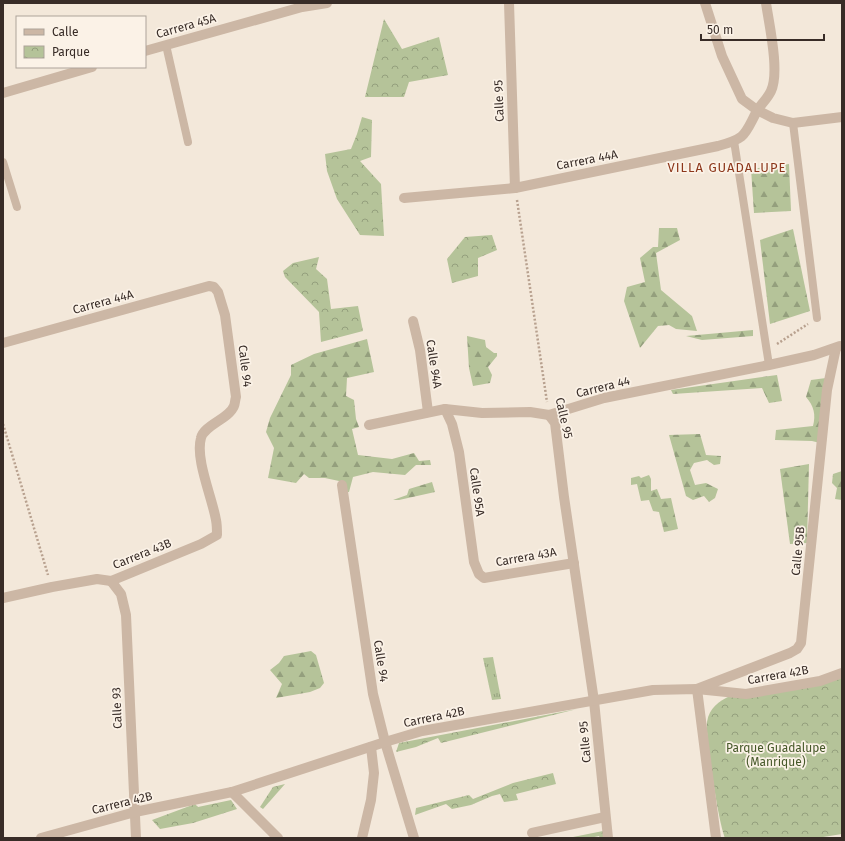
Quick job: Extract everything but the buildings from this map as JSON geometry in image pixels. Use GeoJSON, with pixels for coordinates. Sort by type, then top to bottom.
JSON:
{"type":"FeatureCollection","features":[{"type":"Feature","properties":{"kind":"street","name":"Carrera 45A"},"geometry":{"type":"LineString","coordinates":[[146,52],[291,7],[327,3]]}},
{"type":"Feature","properties":{"kind":"street","name":"Calle 95"},"geometry":{"type":"LineString","coordinates":[[509,3],[515,188]]}},
{"type":"Feature","properties":{"kind":"street"},"geometry":{"type":"LineString","coordinates":[[706,3],[722,56],[742,99],[773,118],[792,123],[842,117]]}},
{"type":"Feature","properties":{"kind":"street","name":"Carrera 44A"},"geometry":{"type":"LineString","coordinates":[[404,198],[515,188],[718,146],[734,141],[743,136],[749,128],[758,110],[771,91],[774,79],[774,62],[766,3]]}},
{"type":"Feature","properties":{"kind":"street"},"geometry":{"type":"LineString","coordinates":[[3,93],[89,68]]}},
{"type":"Feature","properties":{"kind":"street","name":"Carrera 44A"},"geometry":{"type":"LineString","coordinates":[[3,343],[209,286]]}},
{"type":"Feature","properties":{"kind":"street","name":"Calle 94"},"geometry":{"type":"LineString","coordinates":[[209,286],[214,287],[218,292],[225,315],[236,397],[234,407],[227,415],[201,436],[200,449],[204,476],[216,520],[217,535]]}},
{"type":"Feature","properties":{"kind":"street","name":"Calle 94A"},"geometry":{"type":"LineString","coordinates":[[413,321],[420,350],[428,412]]}},
{"type":"Feature","properties":{"kind":"street","name":"Carrera 44"},"geometry":{"type":"LineString","coordinates":[[369,425],[445,409],[482,413],[530,412],[549,415],[604,398],[769,365],[814,355],[839,346]]}},
{"type":"Feature","properties":{"kind":"street","name":"Calle 95B"},"geometry":{"type":"LineString","coordinates":[[697,689],[797,650],[801,643],[827,390],[839,346]]}},
{"type":"Feature","properties":{"kind":"street","name":"Calle 95A"},"geometry":{"type":"LineString","coordinates":[[445,409],[452,424],[459,452],[474,562],[479,574],[484,578]]}},
{"type":"Feature","properties":{"kind":"street","name":"Calle 95"},"geometry":{"type":"LineString","coordinates":[[549,415],[555,423],[564,497],[594,701],[608,838]]}},
{"type":"Feature","properties":{"kind":"street","name":"Calle 94"},"geometry":{"type":"LineString","coordinates":[[342,485],[373,694],[385,742],[414,838]]}},
{"type":"Feature","properties":{"kind":"street","name":"Carrera 43B"},"geometry":{"type":"LineString","coordinates":[[3,598],[97,579],[111,581],[201,544],[217,535]]}},
{"type":"Feature","properties":{"kind":"street","name":"Carrera 43A"},"geometry":{"type":"LineString","coordinates":[[484,578],[574,562]]}},
{"type":"Feature","properties":{"kind":"street","name":"Calle 93"},"geometry":{"type":"LineString","coordinates":[[111,581],[121,594],[126,615],[136,838]]}},
{"type":"Feature","properties":{"kind":"street","name":"Carrera 42B"},"geometry":{"type":"LineString","coordinates":[[41,838],[135,812],[232,792],[422,731],[653,690],[697,689],[746,694],[820,681],[842,673]]}},
{"type":"Feature","properties":{"kind":"street"},"geometry":{"type":"LineString","coordinates":[[697,689],[716,838]]}},
{"type":"Feature","properties":{"kind":"street"},"geometry":{"type":"LineString","coordinates":[[362,838],[371,800],[374,773],[370,747]]}},
{"type":"Feature","properties":{"kind":"street"},"geometry":{"type":"LineString","coordinates":[[232,792],[278,838]]}},
{"type":"Feature","properties":{"kind":"street"},"geometry":{"type":"LineString","coordinates":[[532,833],[605,817]]}},
{"type":"Feature","properties":{"kind":"lane"},"geometry":{"type":"LineString","coordinates":[[166,45],[188,142]]}},
{"type":"Feature","properties":{"kind":"lane"},"geometry":{"type":"LineString","coordinates":[[792,123],[817,318]]}},
{"type":"Feature","properties":{"kind":"lane"},"geometry":{"type":"LineString","coordinates":[[734,141],[769,365]]}},
{"type":"Feature","properties":{"kind":"lane"},"geometry":{"type":"LineString","coordinates":[[3,162],[17,207]]}},
{"type":"Feature","properties":{"kind":"path","name":"Calle 95"},"geometry":{"type":"LineString","coordinates":[[515,188],[549,415]]}},
{"type":"Feature","properties":{"kind":"path"},"geometry":{"type":"LineString","coordinates":[[766,351],[817,318]]}},
{"type":"Feature","properties":{"kind":"path"},"geometry":{"type":"LineString","coordinates":[[3,424],[52,587]]}},
{"type":"Feature","properties":{"kind":"green space"},"geometry":{"type":"Polygon","coordinates":[[[384,19],[402,49],[439,37],[448,75],[409,82],[404,97],[365,97],[384,19]]]}},
{"type":"Feature","properties":{"kind":"green space"},"geometry":{"type":"Polygon","coordinates":[[[362,117],[372,120],[371,157],[360,161],[381,184],[384,236],[360,235],[337,199],[327,171],[325,154],[351,149],[362,117]]]}},
{"type":"Feature","properties":{"kind":"green space"},"geometry":{"type":"Polygon","coordinates":[[[789,164],[791,211],[754,213],[751,169],[789,164]]]}},
{"type":"Feature","properties":{"kind":"green space"},"geometry":{"type":"Polygon","coordinates":[[[659,228],[677,228],[680,240],[656,253],[661,290],[692,316],[697,331],[676,329],[669,325],[658,326],[640,348],[624,301],[627,287],[645,282],[640,258],[653,247],[658,247],[659,228]]]}},
{"type":"Feature","properties":{"kind":"green space"},"geometry":{"type":"Polygon","coordinates":[[[793,229],[810,311],[770,324],[760,240],[793,229]]]}},
{"type":"Feature","properties":{"kind":"green space"},"geometry":{"type":"Polygon","coordinates":[[[492,235],[497,250],[478,258],[478,276],[452,283],[447,259],[465,237],[492,235]]]}},
{"type":"Feature","properties":{"kind":"green space"},"geometry":{"type":"Polygon","coordinates":[[[319,257],[316,269],[327,279],[331,309],[358,306],[363,331],[321,342],[319,312],[285,277],[283,271],[293,263],[319,257]]]}},
{"type":"Feature","properties":{"kind":"green space"},"geometry":{"type":"Polygon","coordinates":[[[753,330],[753,336],[702,340],[686,336],[753,330]]]}},
{"type":"Feature","properties":{"kind":"green space"},"geometry":{"type":"Polygon","coordinates":[[[467,336],[485,340],[486,347],[494,353],[497,353],[497,356],[488,367],[492,375],[490,383],[473,386],[469,368],[467,336]]]}},
{"type":"Feature","properties":{"kind":"green space"},"geometry":{"type":"Polygon","coordinates":[[[367,339],[374,372],[347,378],[346,396],[354,400],[356,419],[359,427],[352,429],[358,455],[392,459],[414,453],[419,461],[430,460],[431,465],[416,465],[405,475],[373,472],[353,477],[349,492],[346,492],[339,481],[325,478],[309,478],[304,474],[296,483],[268,478],[274,448],[266,432],[270,418],[291,375],[291,365],[314,354],[367,339]]]}},
{"type":"Feature","properties":{"kind":"green space"},"geometry":{"type":"Polygon","coordinates":[[[777,375],[782,401],[769,403],[762,388],[673,394],[671,390],[777,375]]]}},
{"type":"Feature","properties":{"kind":"green space"},"geometry":{"type":"Polygon","coordinates":[[[826,378],[820,443],[812,441],[775,440],[776,430],[813,426],[814,411],[806,397],[811,380],[826,378]]]}},
{"type":"Feature","properties":{"kind":"green space"},"geometry":{"type":"Polygon","coordinates":[[[700,434],[706,455],[721,456],[720,464],[714,465],[707,460],[694,463],[690,470],[695,485],[706,483],[718,489],[715,498],[709,502],[704,496],[693,500],[686,496],[669,435],[700,434]]]}},
{"type":"Feature","properties":{"kind":"green space"},"geometry":{"type":"Polygon","coordinates":[[[809,464],[807,543],[790,544],[780,469],[809,464]]]}},
{"type":"Feature","properties":{"kind":"green space"},"geometry":{"type":"Polygon","coordinates":[[[842,471],[842,500],[835,499],[837,488],[832,483],[833,474],[842,471]]]}},
{"type":"Feature","properties":{"kind":"green space"},"geometry":{"type":"Polygon","coordinates":[[[649,475],[651,479],[651,491],[657,489],[661,499],[671,498],[678,529],[664,532],[659,512],[653,511],[649,500],[641,501],[637,484],[631,485],[631,478],[639,476],[641,478],[649,475]]]}},
{"type":"Feature","properties":{"kind":"green space"},"geometry":{"type":"Polygon","coordinates":[[[432,482],[435,492],[393,500],[407,495],[409,489],[432,482]]]}},
{"type":"Feature","properties":{"kind":"green space"},"geometry":{"type":"Polygon","coordinates":[[[311,651],[316,655],[324,683],[320,688],[310,692],[276,698],[282,684],[270,670],[279,663],[284,656],[311,651]]]}},
{"type":"Feature","properties":{"kind":"green space"},"geometry":{"type":"Polygon","coordinates":[[[493,657],[501,699],[492,700],[483,658],[493,657]]]}},
{"type":"Feature","properties":{"kind":"green space","name":"Parque Guadalupe (Manrique)"},"geometry":{"type":"Polygon","coordinates":[[[842,676],[842,834],[817,838],[725,838],[716,800],[708,744],[707,722],[712,709],[722,700],[730,696],[842,676]]]}},
{"type":"Feature","properties":{"kind":"green space"},"geometry":{"type":"Polygon","coordinates":[[[577,709],[441,743],[438,738],[416,747],[396,752],[399,743],[577,709]]]}},
{"type":"Feature","properties":{"kind":"green space"},"geometry":{"type":"Polygon","coordinates":[[[553,773],[556,784],[516,794],[518,800],[504,802],[500,794],[471,805],[452,809],[446,804],[415,815],[416,808],[469,795],[473,799],[513,783],[553,773]]]}},
{"type":"Feature","properties":{"kind":"green space"},"geometry":{"type":"Polygon","coordinates":[[[285,784],[263,809],[260,807],[273,787],[285,784]]]}},
{"type":"Feature","properties":{"kind":"green space"},"geometry":{"type":"Polygon","coordinates":[[[231,800],[237,809],[193,823],[160,829],[152,820],[195,804],[198,807],[231,800]]]}},
{"type":"Feature","properties":{"kind":"green space"},"geometry":{"type":"Polygon","coordinates":[[[603,831],[603,838],[600,838],[599,836],[590,838],[568,838],[603,831]]]}},
{"type":"Feature","properties":{"kind":"district","name":"VILLA GUADALUPE"},"geometry":{"type":"Point","coordinates":[727,167]}}]}
